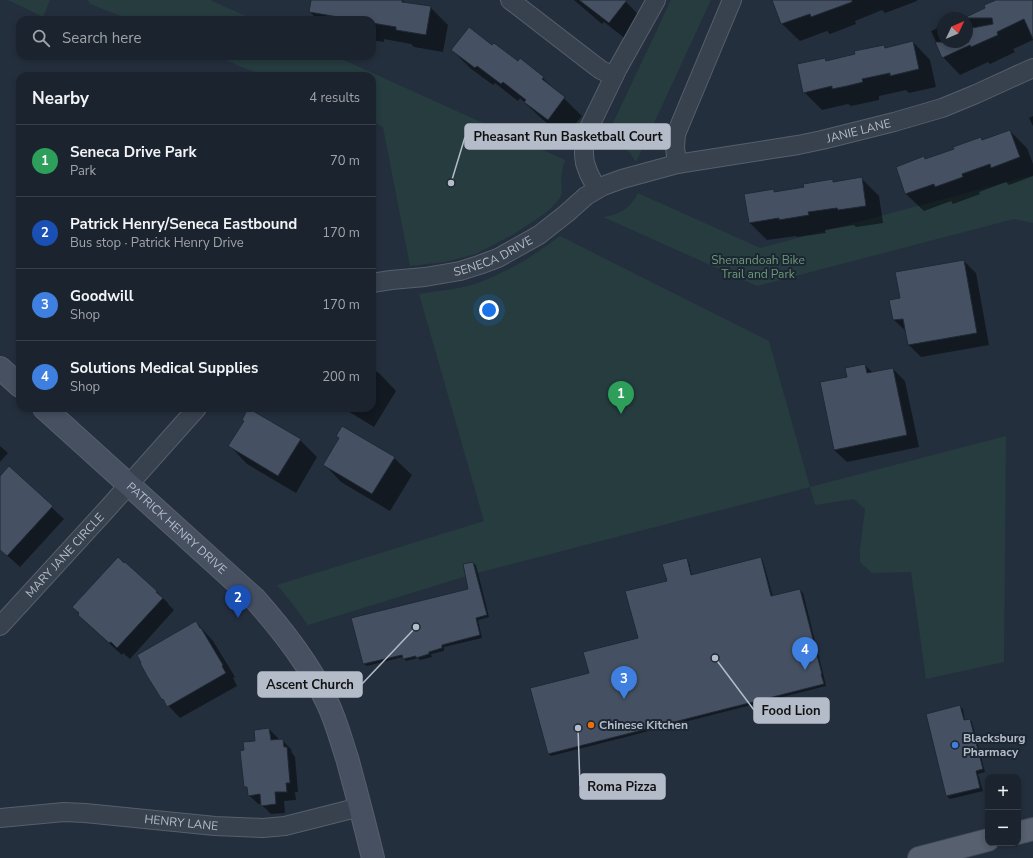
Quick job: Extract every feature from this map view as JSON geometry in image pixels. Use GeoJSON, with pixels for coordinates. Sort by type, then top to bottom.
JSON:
{"type":"FeatureCollection","features":[{"type":"Feature","properties":{"kind":"main road"},"geometry":{"type":"LineString","coordinates":[[0,368],[16,382]]}},
{"type":"Feature","properties":{"kind":"main road","name":"PATRICK HENRY DRIVE"},"geometry":{"type":"LineString","coordinates":[[48,412],[255,599],[289,639],[305,663],[328,704],[340,737],[373,858]]}},
{"type":"Feature","properties":{"kind":"main road"},"geometry":{"type":"LineString","coordinates":[[1021,832],[1033,829]]}},
{"type":"Feature","properties":{"kind":"main road"},"geometry":{"type":"LineString","coordinates":[[919,858],[985,841]]}},
{"type":"Feature","properties":{"kind":"street"},"geometry":{"type":"LineString","coordinates":[[510,0],[592,64],[614,76]]}},
{"type":"Feature","properties":{"kind":"street"},"geometry":{"type":"LineString","coordinates":[[597,189],[585,163],[584,144],[588,130],[614,76],[656,0]]}},
{"type":"Feature","properties":{"kind":"street"},"geometry":{"type":"LineString","coordinates":[[677,164],[675,147],[676,134],[732,0]]}},
{"type":"Feature","properties":{"kind":"street","name":"JANIE LANE"},"geometry":{"type":"LineString","coordinates":[[597,189],[622,179],[677,164],[798,145],[882,126],[942,108],[1033,68]]}},
{"type":"Feature","properties":{"kind":"street","name":"SENECA DRIVE"},"geometry":{"type":"LineString","coordinates":[[376,283],[460,271],[498,258],[539,235],[586,196],[597,189]]}},
{"type":"Feature","properties":{"kind":"street"},"geometry":{"type":"LineString","coordinates":[[128,484],[192,412]]}},
{"type":"Feature","properties":{"kind":"street","name":"MARY JANE CIRCLE"},"geometry":{"type":"LineString","coordinates":[[0,626],[128,484]]}},
{"type":"Feature","properties":{"kind":"street","name":"HENRY LANE"},"geometry":{"type":"LineString","coordinates":[[0,818],[64,812],[215,826],[264,828],[286,826],[360,807]]}},
{"type":"Feature","properties":{"kind":"green space"},"geometry":{"type":"Polygon","coordinates":[[[8,0],[50,0],[43,16],[8,0]]]}},
{"type":"Feature","properties":{"kind":"green space"},"geometry":{"type":"Polygon","coordinates":[[[88,0],[210,0],[246,16],[121,16],[90,4],[88,0]]]}},
{"type":"Feature","properties":{"kind":"green space"},"geometry":{"type":"Polygon","coordinates":[[[671,0],[711,0],[636,162],[630,153],[619,144],[605,140],[671,0]]]}},
{"type":"Feature","properties":{"kind":"green space"},"geometry":{"type":"Polygon","coordinates":[[[225,60],[344,60],[370,72],[254,72],[225,60]]]}},
{"type":"Feature","properties":{"kind":"green space"},"geometry":{"type":"Polygon","coordinates":[[[376,75],[565,160],[561,179],[562,192],[560,198],[549,210],[514,234],[476,254],[445,262],[410,266],[383,127],[376,124],[376,75]]]}},
{"type":"Feature","properties":{"kind":"green space","name":"Shenandoah Bike Trail and Park"},"geometry":{"type":"Polygon","coordinates":[[[1033,175],[1033,223],[1014,219],[757,286],[603,217],[615,215],[624,210],[632,203],[638,193],[760,248],[1033,175]]]}},
{"type":"Feature","properties":{"kind":"green space"},"geometry":{"type":"Polygon","coordinates":[[[560,236],[769,341],[810,487],[473,574],[308,625],[277,585],[484,521],[419,294],[456,289],[481,282],[528,258],[560,236]]]}},
{"type":"Feature","properties":{"kind":"green space"},"geometry":{"type":"Polygon","coordinates":[[[1006,436],[1004,662],[926,679],[911,572],[872,573],[860,562],[865,509],[854,499],[815,505],[810,487],[1006,436]]]}},
{"type":"Feature","properties":{"kind":"building"},"geometry":{"type":"Polygon","coordinates":[[[311,0],[402,0],[402,2],[431,6],[426,35],[396,30],[396,27],[376,24],[376,16],[332,16],[309,12],[311,0]]]}},
{"type":"Feature","properties":{"kind":"building"},"geometry":{"type":"Polygon","coordinates":[[[579,0],[627,0],[609,23],[579,0]]]}},
{"type":"Feature","properties":{"kind":"building"},"geometry":{"type":"Polygon","coordinates":[[[772,0],[852,0],[852,2],[811,17],[810,14],[781,24],[772,0]]]}},
{"type":"Feature","properties":{"kind":"building"},"geometry":{"type":"Polygon","coordinates":[[[996,0],[1033,0],[1033,39],[1024,19],[997,32],[998,35],[973,46],[973,28],[993,24],[992,18],[973,18],[973,14],[985,8],[984,5],[996,0]]]}},
{"type":"Feature","properties":{"kind":"building"},"geometry":{"type":"Polygon","coordinates":[[[469,27],[492,45],[494,43],[518,61],[520,58],[544,77],[542,79],[565,97],[548,120],[524,102],[526,100],[503,82],[501,84],[477,66],[475,68],[451,50],[469,27]]]}},
{"type":"Feature","properties":{"kind":"building"},"geometry":{"type":"Polygon","coordinates":[[[913,41],[919,69],[890,76],[890,73],[862,79],[863,82],[847,86],[832,89],[832,86],[803,93],[797,64],[825,58],[826,61],[855,54],[854,51],[884,45],[885,48],[913,41]]]}},
{"type":"Feature","properties":{"kind":"building"},"geometry":{"type":"Polygon","coordinates":[[[938,48],[964,48],[942,58],[938,48]]]}},
{"type":"Feature","properties":{"kind":"building"},"geometry":{"type":"Polygon","coordinates":[[[1010,130],[1020,157],[991,168],[990,164],[962,174],[963,177],[935,187],[934,184],[905,194],[896,167],[924,156],[925,159],[954,149],[953,147],[981,137],[982,140],[1010,130]]]}},
{"type":"Feature","properties":{"kind":"building"},"geometry":{"type":"Polygon","coordinates":[[[862,177],[866,206],[808,212],[809,215],[749,223],[744,194],[774,189],[774,192],[804,187],[803,184],[833,179],[833,182],[862,177]]]}},
{"type":"Feature","properties":{"kind":"building"},"geometry":{"type":"Polygon","coordinates":[[[964,260],[977,333],[908,345],[903,319],[893,320],[889,300],[900,298],[895,272],[964,260]]]}},
{"type":"Feature","properties":{"kind":"building"},"geometry":{"type":"Polygon","coordinates":[[[865,364],[867,373],[893,368],[907,435],[834,450],[820,382],[847,377],[845,368],[865,364]]]}},
{"type":"Feature","properties":{"kind":"building"},"geometry":{"type":"Polygon","coordinates":[[[246,412],[255,412],[301,439],[278,476],[228,446],[244,421],[242,420],[246,412]]]}},
{"type":"Feature","properties":{"kind":"building"},"geometry":{"type":"Polygon","coordinates":[[[342,426],[395,457],[372,494],[323,465],[339,438],[336,436],[342,426]]]}},
{"type":"Feature","properties":{"kind":"building"},"geometry":{"type":"Polygon","coordinates":[[[9,466],[53,506],[7,556],[0,550],[0,476],[9,466]]]}},
{"type":"Feature","properties":{"kind":"building"},"geometry":{"type":"Polygon","coordinates":[[[118,557],[163,598],[117,648],[111,642],[109,643],[78,615],[79,613],[72,607],[118,557]]]}},
{"type":"Feature","properties":{"kind":"building"},"geometry":{"type":"Polygon","coordinates":[[[761,557],[771,596],[800,589],[824,684],[548,754],[530,688],[589,673],[583,652],[638,638],[625,591],[667,581],[662,564],[682,559],[687,558],[691,575],[761,557]]]}},
{"type":"Feature","properties":{"kind":"building"},"geometry":{"type":"Polygon","coordinates":[[[473,562],[487,615],[476,618],[480,635],[442,645],[442,648],[416,658],[416,656],[403,659],[402,655],[363,664],[351,618],[468,589],[463,564],[473,562]]]}},
{"type":"Feature","properties":{"kind":"building"},"geometry":{"type":"Polygon","coordinates":[[[196,621],[223,665],[222,666],[226,673],[167,707],[147,676],[137,655],[196,621]]]}},
{"type":"Feature","properties":{"kind":"building","name":"Blacksburg Pharmacy"},"geometry":{"type":"Polygon","coordinates":[[[960,705],[964,720],[970,719],[983,769],[976,771],[980,788],[946,796],[926,714],[960,705]]]}},
{"type":"Feature","properties":{"kind":"building"},"geometry":{"type":"Polygon","coordinates":[[[269,728],[271,740],[283,739],[284,747],[287,747],[290,783],[286,783],[287,792],[275,792],[276,804],[261,806],[260,794],[248,796],[247,787],[244,787],[240,751],[244,750],[243,742],[255,741],[254,730],[269,728]]]}},
{"type":"Feature","properties":{"kind":"place","name":"Pheasant Run Basketball Court"},"geometry":{"type":"Point","coordinates":[451,183]}},
{"type":"Feature","properties":{"kind":"place","name":"Seneca Drive Park"},"geometry":{"type":"Point","coordinates":[621,414]}},
{"type":"Feature","properties":{"kind":"place","name":"Patrick Henry/Seneca Eastbound"},"geometry":{"type":"Point","coordinates":[238,618]}},
{"type":"Feature","properties":{"kind":"place","name":"Ascent Church"},"geometry":{"type":"Point","coordinates":[416,627]}},
{"type":"Feature","properties":{"kind":"place","name":"Food Lion"},"geometry":{"type":"Point","coordinates":[715,658]}},
{"type":"Feature","properties":{"kind":"place","name":"Solutions Medical Supplies"},"geometry":{"type":"Point","coordinates":[805,670]}},
{"type":"Feature","properties":{"kind":"place","name":"Goodwill"},"geometry":{"type":"Point","coordinates":[624,699]}},
{"type":"Feature","properties":{"kind":"place","name":"Chinese Kitchen"},"geometry":{"type":"Point","coordinates":[591,725]}},
{"type":"Feature","properties":{"kind":"place","name":"Roma Pizza"},"geometry":{"type":"Point","coordinates":[578,728]}},
{"type":"Feature","properties":{"kind":"place","name":"Blacksburg Pharmacy"},"geometry":{"type":"Point","coordinates":[955,745]}}]}
